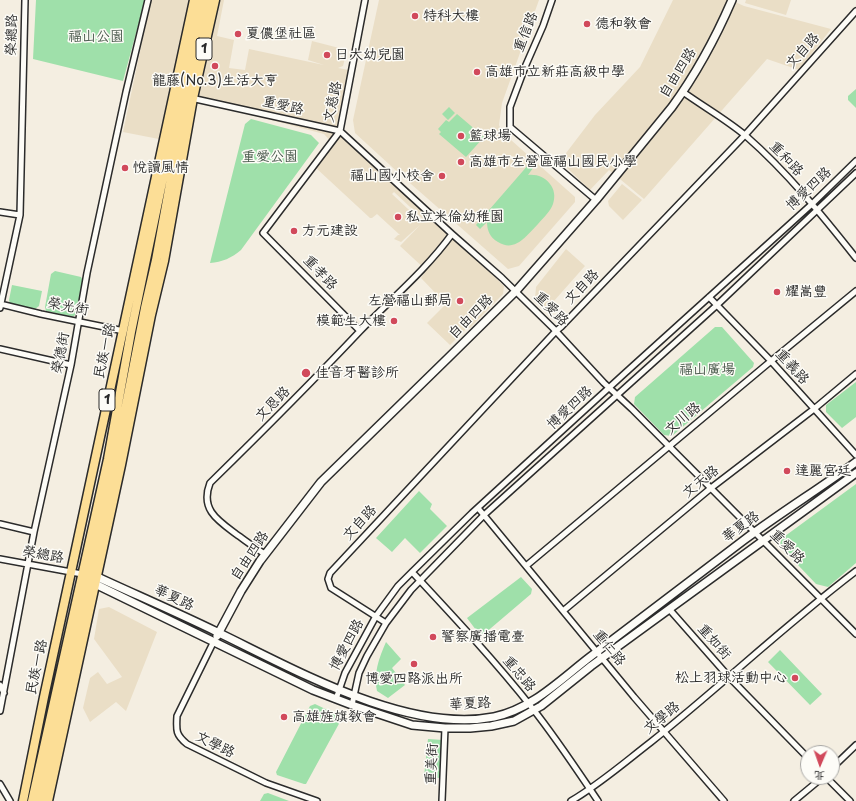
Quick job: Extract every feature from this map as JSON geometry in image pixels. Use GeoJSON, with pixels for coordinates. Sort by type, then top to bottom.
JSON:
{"type":"FeatureCollection","features":[{"type":"Feature","properties":{"kind":"main road","name":"民族一路"},"geometry":{"type":"LineString","coordinates":[[32,801],[108,459],[131,332],[183,96],[194,0]]}},
{"type":"Feature","properties":{"kind":"main road","name":"民族一路"},"geometry":{"type":"LineString","coordinates":[[48,801],[93,579],[145,308],[156,260],[200,0]]}},
{"type":"Feature","properties":{"kind":"main road","name":"民族一路"},"geometry":{"type":"LineString","coordinates":[[23,801],[122,330],[207,0]]}},
{"type":"Feature","properties":{"kind":"main road","name":"民族一路"},"geometry":{"type":"LineString","coordinates":[[183,96],[215,0]]}},
{"type":"Feature","properties":{"kind":"main road","name":"民族一路"},"geometry":{"type":"LineString","coordinates":[[40,801],[93,579]]}},
{"type":"Feature","properties":{"kind":"street","name":"榮總路"},"geometry":{"type":"LineString","coordinates":[[0,305],[20,215],[25,0]]}},
{"type":"Feature","properties":{"kind":"street","name":"榮德街"},"geometry":{"type":"LineString","coordinates":[[0,711],[27,565],[71,365],[87,273],[148,0]]}},
{"type":"Feature","properties":{"kind":"street","name":"文慈路"},"geometry":{"type":"LineString","coordinates":[[263,233],[340,131],[365,0]]}},
{"type":"Feature","properties":{"kind":"street","name":"重信路"},"geometry":{"type":"LineString","coordinates":[[552,0],[510,107],[510,127],[596,200]]}},
{"type":"Feature","properties":{"kind":"street","name":"自由四路"},"geometry":{"type":"LineString","coordinates":[[214,642],[241,591],[265,554],[321,482],[516,291],[596,200],[683,92],[714,38],[732,0]]}},
{"type":"Feature","properties":{"kind":"street","name":"文自路"},"geometry":{"type":"LineString","coordinates":[[386,623],[331,588],[328,579],[330,572],[556,331],[745,136],[856,11]]}},
{"type":"Feature","properties":{"kind":"street","name":"重和路"},"geometry":{"type":"LineString","coordinates":[[683,92],[745,136],[776,165],[812,204],[856,258]]}},
{"type":"Feature","properties":{"kind":"street","name":"重愛路"},"geometry":{"type":"LineString","coordinates":[[183,96],[340,131],[516,291],[609,387],[856,634]]}},
{"type":"Feature","properties":{"kind":"street","name":"博愛四路"},"geometry":{"type":"LineString","coordinates":[[336,699],[338,689],[356,651],[376,616],[398,586],[478,508],[609,387],[812,204],[856,161]]}},
{"type":"Feature","properties":{"kind":"street","name":"博愛四路"},"geometry":{"type":"LineString","coordinates":[[352,705],[359,673],[367,656],[386,623],[405,596],[420,580],[484,515],[717,304],[856,173]]}},
{"type":"Feature","properties":{"kind":"street"},"geometry":{"type":"LineString","coordinates":[[0,212],[20,215]]}},
{"type":"Feature","properties":{"kind":"street","name":"重孝路"},"geometry":{"type":"LineString","coordinates":[[263,233],[360,332]]}},
{"type":"Feature","properties":{"kind":"street","name":"文恩路"},"geometry":{"type":"LineString","coordinates":[[265,554],[218,521],[212,514],[208,506],[207,496],[210,483],[309,386],[422,270],[452,234]]}},
{"type":"Feature","properties":{"kind":"street","name":"文川路"},"geometry":{"type":"LineString","coordinates":[[526,566],[856,291]]}},
{"type":"Feature","properties":{"kind":"street","name":"重義路"},"geometry":{"type":"LineString","coordinates":[[708,297],[717,304],[771,361],[856,455]]}},
{"type":"Feature","properties":{"kind":"street","name":"榮光街"},"geometry":{"type":"LineString","coordinates":[[0,305],[131,332]]}},
{"type":"Feature","properties":{"kind":"street"},"geometry":{"type":"LineString","coordinates":[[0,350],[71,365]]}},
{"type":"Feature","properties":{"kind":"street","name":"文天路"},"geometry":{"type":"LineString","coordinates":[[563,612],[711,488],[814,409],[856,374]]}},
{"type":"Feature","properties":{"kind":"street","name":"華夏路"},"geometry":{"type":"LineString","coordinates":[[93,579],[218,632],[288,667],[354,695],[414,714],[469,719],[494,717],[529,704],[755,532],[856,462]]}},
{"type":"Feature","properties":{"kind":"street","name":"華夏路"},"geometry":{"type":"LineString","coordinates":[[93,579],[214,642],[306,687],[352,705],[412,725],[445,728],[491,726],[514,721],[534,710],[602,658],[670,610],[763,540],[856,473]]}},
{"type":"Feature","properties":{"kind":"street","name":"重仁路"},"geometry":{"type":"LineString","coordinates":[[478,508],[596,652],[724,801]]}},
{"type":"Feature","properties":{"kind":"street"},"geometry":{"type":"LineString","coordinates":[[0,524],[34,532]]}},
{"type":"Feature","properties":{"kind":"street","name":"榮總路"},"geometry":{"type":"LineString","coordinates":[[0,559],[82,574]]}},
{"type":"Feature","properties":{"kind":"street","name":"文學路"},"geometry":{"type":"LineString","coordinates":[[570,801],[591,789],[664,731],[820,598],[856,571]]}},
{"type":"Feature","properties":{"kind":"street","name":"重忠路"},"geometry":{"type":"LineString","coordinates":[[412,572],[534,710],[598,801]]}},
{"type":"Feature","properties":{"kind":"street"},"geometry":{"type":"LineString","coordinates":[[82,574],[93,579]]}},
{"type":"Feature","properties":{"kind":"street","name":"重如街"},"geometry":{"type":"LineString","coordinates":[[670,610],[729,677],[800,750]]}},
{"type":"Feature","properties":{"kind":"street","name":"文學路"},"geometry":{"type":"LineString","coordinates":[[214,642],[177,716],[176,725],[178,737],[187,744],[266,783],[317,801]]}},
{"type":"Feature","properties":{"kind":"street"},"geometry":{"type":"LineString","coordinates":[[0,686],[4,693]]}},
{"type":"Feature","properties":{"kind":"street","name":"重美街"},"geometry":{"type":"LineString","coordinates":[[442,801],[445,728]]}},
{"type":"Feature","properties":{"kind":"street"},"geometry":{"type":"LineString","coordinates":[[840,761],[856,746]]}},
{"type":"Feature","properties":{"kind":"street"},"geometry":{"type":"LineString","coordinates":[[0,784],[10,801]]}},
{"type":"Feature","properties":{"kind":"street"},"geometry":{"type":"LineString","coordinates":[[794,801],[813,785]]}},
{"type":"Feature","properties":{"kind":"street"},"geometry":{"type":"LineString","coordinates":[[834,785],[850,801]]}},
{"type":"Feature","properties":{"kind":"shaded area"},"geometry":{"type":"Polygon","coordinates":[[[151,0],[224,0],[217,36],[234,40],[229,68],[245,70],[249,49],[324,65],[308,60],[312,41],[347,50],[343,66],[338,68],[349,70],[337,126],[504,286],[503,294],[470,328],[468,327],[450,345],[427,323],[446,304],[421,278],[426,270],[400,246],[420,225],[401,242],[394,239],[400,235],[377,214],[370,218],[316,168],[333,144],[324,134],[237,111],[182,99],[174,142],[123,132],[151,0]],[[394,192],[392,194],[423,223],[425,221],[394,192]]]}},
{"type":"Feature","properties":{"kind":"shaded area","name":"高雄市左營區福山國民小學"},"geometry":{"type":"Polygon","coordinates":[[[379,0],[539,0],[502,103],[499,125],[502,132],[575,197],[575,202],[519,266],[508,269],[355,133],[353,120],[379,0]]]}},
{"type":"Feature","properties":{"kind":"shaded area"},"geometry":{"type":"Polygon","coordinates":[[[673,0],[731,0],[744,6],[831,29],[799,70],[767,59],[644,199],[609,170],[590,190],[560,161],[595,115],[640,67],[673,0]]]}},
{"type":"Feature","properties":{"kind":"shaded area"},"geometry":{"type":"Polygon","coordinates":[[[746,0],[791,0],[786,15],[745,3],[746,0]]]}},
{"type":"Feature","properties":{"kind":"shaded area"},"geometry":{"type":"Polygon","coordinates":[[[622,184],[642,200],[623,220],[609,206],[608,201],[622,184]]]}},
{"type":"Feature","properties":{"kind":"shaded area"},"geometry":{"type":"Polygon","coordinates":[[[566,249],[585,266],[546,310],[535,299],[536,287],[566,249]]]}},
{"type":"Feature","properties":{"kind":"shaded area"},"geometry":{"type":"Polygon","coordinates":[[[109,607],[157,632],[126,711],[116,702],[90,722],[83,708],[90,678],[98,672],[107,684],[122,677],[94,639],[99,609],[109,607]]]}},
{"type":"Feature","properties":{"kind":"green space","name":"福山公園"},"geometry":{"type":"Polygon","coordinates":[[[36,0],[145,0],[123,81],[33,59],[36,0]]]}},
{"type":"Feature","properties":{"kind":"green space"},"geometry":{"type":"Polygon","coordinates":[[[856,89],[856,108],[848,100],[848,96],[856,89]]]}},
{"type":"Feature","properties":{"kind":"green space"},"geometry":{"type":"Polygon","coordinates":[[[449,107],[455,113],[448,120],[442,114],[449,107]]]}},
{"type":"Feature","properties":{"kind":"green space","name":"籃球場"},"geometry":{"type":"Polygon","coordinates":[[[457,114],[484,137],[466,157],[439,134],[441,132],[438,129],[446,120],[449,122],[457,114]]]}},
{"type":"Feature","properties":{"kind":"green space","name":"重愛公園"},"geometry":{"type":"Polygon","coordinates":[[[251,119],[311,135],[319,143],[241,250],[227,259],[210,263],[245,124],[251,119]]]}},
{"type":"Feature","properties":{"kind":"green space"},"geometry":{"type":"Polygon","coordinates":[[[529,164],[533,168],[528,175],[540,176],[549,182],[552,187],[554,192],[553,204],[546,215],[525,237],[515,244],[504,245],[491,236],[488,231],[487,222],[480,229],[476,225],[529,164]]]}},
{"type":"Feature","properties":{"kind":"green space"},"geometry":{"type":"Polygon","coordinates":[[[55,271],[81,277],[84,282],[77,313],[73,317],[46,311],[45,307],[51,274],[55,271]]]}},
{"type":"Feature","properties":{"kind":"green space"},"geometry":{"type":"Polygon","coordinates":[[[12,285],[42,291],[39,306],[35,309],[10,304],[9,300],[12,285]]]}},
{"type":"Feature","properties":{"kind":"green space","name":"福山廣場"},"geometry":{"type":"Polygon","coordinates":[[[715,327],[722,327],[754,363],[753,367],[672,436],[664,435],[634,404],[635,397],[715,327]]]}},
{"type":"Feature","properties":{"kind":"green space"},"geometry":{"type":"Polygon","coordinates":[[[856,382],[856,417],[842,428],[826,412],[826,405],[856,382]]]}},
{"type":"Feature","properties":{"kind":"green space"},"geometry":{"type":"Polygon","coordinates":[[[856,484],[856,563],[828,587],[816,584],[780,546],[781,539],[856,484]]]}},
{"type":"Feature","properties":{"kind":"green space"},"geometry":{"type":"Polygon","coordinates":[[[419,491],[432,504],[430,509],[447,526],[420,553],[405,538],[392,552],[376,538],[419,491]]]}},
{"type":"Feature","properties":{"kind":"green space"},"geometry":{"type":"Polygon","coordinates":[[[521,577],[532,589],[531,594],[484,634],[479,634],[467,618],[521,577]]]}},
{"type":"Feature","properties":{"kind":"green space"},"geometry":{"type":"Polygon","coordinates":[[[386,642],[401,659],[392,668],[405,685],[388,698],[377,691],[376,685],[377,666],[386,642]]]}},
{"type":"Feature","properties":{"kind":"green space","name":"松上羽球活動中心"},"geometry":{"type":"Polygon","coordinates":[[[780,650],[822,694],[810,705],[768,662],[780,650]]]}},
{"type":"Feature","properties":{"kind":"green space"},"geometry":{"type":"Polygon","coordinates":[[[315,704],[340,716],[341,720],[306,784],[304,784],[277,775],[276,772],[310,706],[315,704]]]}},
{"type":"Feature","properties":{"kind":"green space"},"geometry":{"type":"Polygon","coordinates":[[[428,739],[443,740],[441,778],[424,777],[428,739]]]}},
{"type":"Feature","properties":{"kind":"green space"},"geometry":{"type":"Polygon","coordinates":[[[268,793],[289,801],[260,801],[264,794],[268,793]]]}},
{"type":"Feature","properties":{"kind":"place","name":"特科大樓"},"geometry":{"type":"Point","coordinates":[415,16]}},
{"type":"Feature","properties":{"kind":"place","name":"德和教會"},"geometry":{"type":"Point","coordinates":[587,24]}},
{"type":"Feature","properties":{"kind":"place","name":"夏儂堡社區"},"geometry":{"type":"Point","coordinates":[238,34]}},
{"type":"Feature","properties":{"kind":"place","name":"日大幼兒園"},"geometry":{"type":"Point","coordinates":[327,55]}},
{"type":"Feature","properties":{"kind":"place","name":"龍藤(No.3)生活大亨"},"geometry":{"type":"Point","coordinates":[215,66]}},
{"type":"Feature","properties":{"kind":"place","name":"高雄市立新莊高級中學"},"geometry":{"type":"Point","coordinates":[477,72]}},
{"type":"Feature","properties":{"kind":"place","name":"籃球場"},"geometry":{"type":"Point","coordinates":[461,136]}},
{"type":"Feature","properties":{"kind":"place","name":"高雄市左營區福山國民小學"},"geometry":{"type":"Point","coordinates":[461,162]}},
{"type":"Feature","properties":{"kind":"place","name":"悅讀風情"},"geometry":{"type":"Point","coordinates":[125,168]}},
{"type":"Feature","properties":{"kind":"place","name":"福山國小校舍"},"geometry":{"type":"Point","coordinates":[442,176]}},
{"type":"Feature","properties":{"kind":"place","name":"私立米倫幼稚園"},"geometry":{"type":"Point","coordinates":[398,217]}},
{"type":"Feature","properties":{"kind":"place","name":"方元建設"},"geometry":{"type":"Point","coordinates":[294,231]}},
{"type":"Feature","properties":{"kind":"place","name":"耀嵩豐"},"geometry":{"type":"Point","coordinates":[777,292]}},
{"type":"Feature","properties":{"kind":"place","name":"左營福山郵局"},"geometry":{"type":"Point","coordinates":[460,301]}},
{"type":"Feature","properties":{"kind":"place","name":"模範生大樓"},"geometry":{"type":"Point","coordinates":[394,321]}},
{"type":"Feature","properties":{"kind":"place","name":"佳音牙醫診所"},"geometry":{"type":"Point","coordinates":[306,373]}},
{"type":"Feature","properties":{"kind":"place","name":"達麗宮廷"},"geometry":{"type":"Point","coordinates":[787,471]}},
{"type":"Feature","properties":{"kind":"place","name":"警察廣播電臺"},"geometry":{"type":"Point","coordinates":[433,637]}},
{"type":"Feature","properties":{"kind":"place","name":"博愛四路派出所"},"geometry":{"type":"Point","coordinates":[414,664]}},
{"type":"Feature","properties":{"kind":"place","name":"松上羽球活動中心"},"geometry":{"type":"Point","coordinates":[795,678]}},
{"type":"Feature","properties":{"kind":"place","name":"高雄旌旗教會"},"geometry":{"type":"Point","coordinates":[284,717]}}]}
